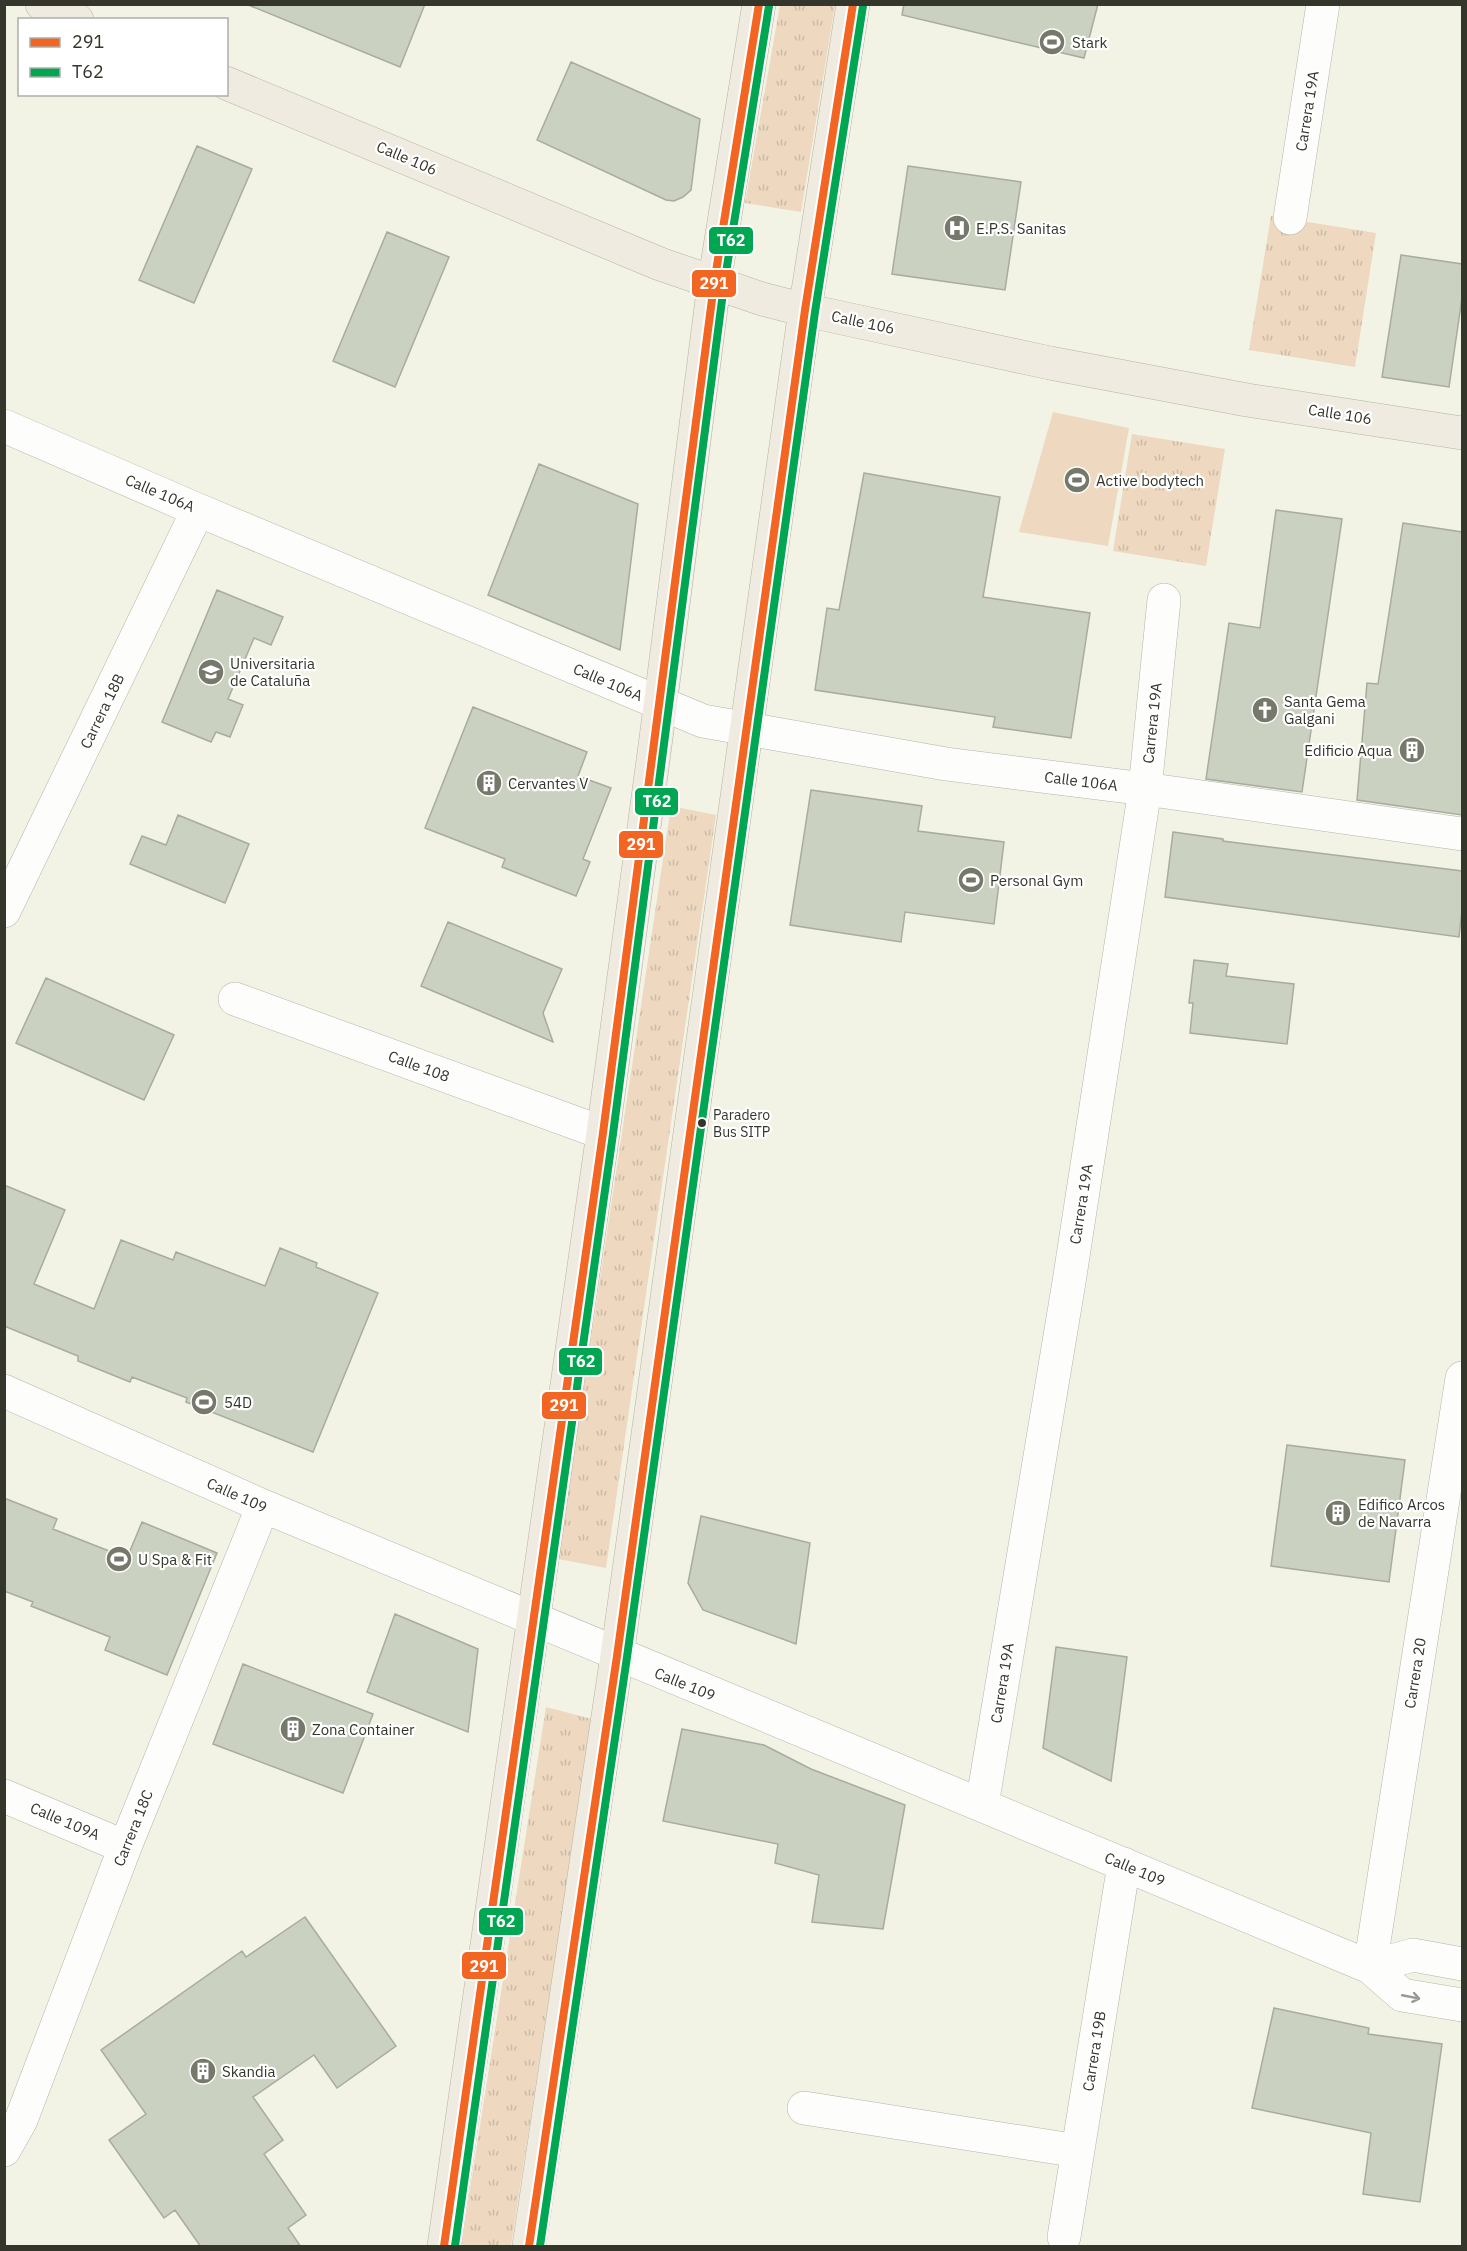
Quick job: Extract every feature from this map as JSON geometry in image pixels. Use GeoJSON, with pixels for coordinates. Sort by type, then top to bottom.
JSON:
{"type":"FeatureCollection","features":[{"type":"Feature","properties":{"kind":"main road"},"geometry":{"type":"LineString","coordinates":[[42,4],[74,18]]}},
{"type":"Feature","properties":{"kind":"main road"},"geometry":{"type":"LineString","coordinates":[[444,2247],[603,1133],[661,704],[714,284],[759,4]]}},
{"type":"Feature","properties":{"kind":"main road"},"geometry":{"type":"LineString","coordinates":[[529,2247],[617,1656],[805,310],[853,4]]}},
{"type":"Feature","properties":{"kind":"main road","name":"Calle 106"},"geometry":{"type":"LineString","coordinates":[[228,83],[660,264],[714,284],[805,310],[1050,363],[1236,398],[1462,433]]}},
{"type":"Feature","properties":{"kind":"street","name":"Carrera 19A"},"geometry":{"type":"LineString","coordinates":[[1290,218],[1323,4]]}},
{"type":"Feature","properties":{"kind":"street","name":"Calle 106A"},"geometry":{"type":"LineString","coordinates":[[4,426],[198,510],[703,720],[946,764],[1145,789],[1462,834]]}},
{"type":"Feature","properties":{"kind":"street","name":"Carrera 18B"},"geometry":{"type":"LineString","coordinates":[[4,911],[198,510]]}},
{"type":"Feature","properties":{"kind":"street","name":"Carrera 19A"},"geometry":{"type":"LineString","coordinates":[[982,1805],[1069,1282],[1145,789],[1164,600]]}},
{"type":"Feature","properties":{"kind":"street","name":"Calle 108"},"geometry":{"type":"LineString","coordinates":[[235,999],[603,1133]]}},
{"type":"Feature","properties":{"kind":"street","name":"Carrera 20"},"geometry":{"type":"LineString","coordinates":[[1370,1967],[1462,1378]]}},
{"type":"Feature","properties":{"kind":"street","name":"Calle 109"},"geometry":{"type":"LineString","coordinates":[[4,1391],[263,1506],[535,1619],[617,1656],[1370,1967],[1402,1995],[1462,2005]]}},
{"type":"Feature","properties":{"kind":"street","name":"Carrera 18C"},"geometry":{"type":"LineString","coordinates":[[4,2150],[21,2120],[124,1847],[263,1506]]}},
{"type":"Feature","properties":{"kind":"street","name":"Calle 109A"},"geometry":{"type":"LineString","coordinates":[[4,1796],[124,1847]]}},
{"type":"Feature","properties":{"kind":"street","name":"Carrera 19B"},"geometry":{"type":"LineString","coordinates":[[1064,2237],[1124,1864]]}},
{"type":"Feature","properties":{"kind":"street"},"geometry":{"type":"LineString","coordinates":[[1370,1967],[1413,1955],[1462,1964]]}},
{"type":"Feature","properties":{"kind":"street"},"geometry":{"type":"LineString","coordinates":[[804,2108],[1078,2151]]}},
{"type":"Feature","properties":{"kind":"green space"},"geometry":{"type":"Polygon","coordinates":[[[780,5],[835,5],[801,212],[745,203],[780,5]]]}},
{"type":"Feature","properties":{"kind":"green space"},"geometry":{"type":"Polygon","coordinates":[[[1271,216],[1376,233],[1355,367],[1249,350],[1271,216]]]}},
{"type":"Feature","properties":{"kind":"green space","name":"Active bodytech"},"geometry":{"type":"Polygon","coordinates":[[[1053,412],[1129,428],[1108,546],[1019,532],[1053,412]]]}},
{"type":"Feature","properties":{"kind":"green space"},"geometry":{"type":"Polygon","coordinates":[[[1132,434],[1225,449],[1206,566],[1113,551],[1132,434]]]}},
{"type":"Feature","properties":{"kind":"green space"},"geometry":{"type":"Polygon","coordinates":[[[671,806],[716,815],[606,1568],[558,1559],[671,806]]]}},
{"type":"Feature","properties":{"kind":"green space"},"geometry":{"type":"Polygon","coordinates":[[[546,1707],[592,1719],[511,2246],[461,2246],[546,1707]]]}},
{"type":"Feature","properties":{"kind":"building"},"geometry":{"type":"Polygon","coordinates":[[[246,4],[425,4],[400,67],[246,4]]]}},
{"type":"Feature","properties":{"kind":"building","name":"Stark"},"geometry":{"type":"Polygon","coordinates":[[[904,4],[1098,4],[1084,58],[902,15],[904,4]]]}},
{"type":"Feature","properties":{"kind":"building"},"geometry":{"type":"Polygon","coordinates":[[[571,62],[700,119],[691,190],[674,201],[666,200],[537,140],[571,62]]]}},
{"type":"Feature","properties":{"kind":"building"},"geometry":{"type":"Polygon","coordinates":[[[197,146],[252,169],[194,303],[139,280],[197,146]]]}},
{"type":"Feature","properties":{"kind":"building","name":"E.P.S. Sanitas"},"geometry":{"type":"Polygon","coordinates":[[[908,166],[1021,182],[1005,290],[892,274],[908,166]]]}},
{"type":"Feature","properties":{"kind":"building"},"geometry":{"type":"Polygon","coordinates":[[[387,232],[449,257],[395,387],[333,361],[387,232]]]}},
{"type":"Feature","properties":{"kind":"building"},"geometry":{"type":"Polygon","coordinates":[[[1401,255],[1462,264],[1462,298],[1449,387],[1382,377],[1401,255]]]}},
{"type":"Feature","properties":{"kind":"building"},"geometry":{"type":"Polygon","coordinates":[[[539,464],[638,504],[620,650],[488,595],[539,464]]]}},
{"type":"Feature","properties":{"kind":"building"},"geometry":{"type":"Polygon","coordinates":[[[864,473],[1000,497],[983,597],[1090,613],[1071,738],[993,727],[995,717],[815,690],[827,608],[839,610],[864,473]]]}},
{"type":"Feature","properties":{"kind":"building","name":"Santa Gema Galgani"},"geometry":{"type":"Polygon","coordinates":[[[1276,510],[1342,519],[1302,792],[1206,779],[1229,623],[1260,628],[1276,510]]]}},
{"type":"Feature","properties":{"kind":"building"},"geometry":{"type":"Polygon","coordinates":[[[1403,523],[1462,532],[1462,815],[1357,800],[1367,683],[1378,684],[1403,523]]]}},
{"type":"Feature","properties":{"kind":"building","name":"Universitaria de Cataluña"},"geometry":{"type":"Polygon","coordinates":[[[217,590],[283,617],[271,645],[254,638],[228,699],[243,705],[230,737],[216,732],[211,742],[162,722],[217,590]]]}},
{"type":"Feature","properties":{"kind":"building"},"geometry":{"type":"Polygon","coordinates":[[[473,707],[587,752],[578,776],[611,788],[583,859],[590,862],[576,896],[502,867],[505,859],[425,828],[473,707]]]}},
{"type":"Feature","properties":{"kind":"building"},"geometry":{"type":"Polygon","coordinates":[[[811,790],[922,806],[918,831],[1004,842],[994,924],[905,912],[901,942],[790,925],[811,790]]]}},
{"type":"Feature","properties":{"kind":"building"},"geometry":{"type":"Polygon","coordinates":[[[178,815],[249,844],[225,903],[130,864],[142,836],[166,845],[178,815]]]}},
{"type":"Feature","properties":{"kind":"building"},"geometry":{"type":"Polygon","coordinates":[[[1173,832],[1223,839],[1223,841],[1462,871],[1459,937],[1165,897],[1173,832]]]}},
{"type":"Feature","properties":{"kind":"building"},"geometry":{"type":"Polygon","coordinates":[[[448,922],[562,969],[543,1013],[553,1042],[421,986],[448,922]]]}},
{"type":"Feature","properties":{"kind":"building"},"geometry":{"type":"Polygon","coordinates":[[[1194,960],[1228,964],[1226,976],[1294,984],[1287,1044],[1190,1033],[1193,1003],[1189,1003],[1194,960]]]}},
{"type":"Feature","properties":{"kind":"building"},"geometry":{"type":"Polygon","coordinates":[[[46,978],[174,1035],[144,1100],[16,1043],[46,978]]]}},
{"type":"Feature","properties":{"kind":"building"},"geometry":{"type":"Polygon","coordinates":[[[4,1185],[65,1210],[34,1284],[94,1309],[121,1240],[173,1260],[176,1252],[265,1286],[280,1248],[317,1263],[316,1267],[378,1293],[313,1452],[186,1402],[187,1398],[132,1377],[130,1382],[78,1361],[78,1356],[4,1326],[4,1185]]]}},
{"type":"Feature","properties":{"kind":"building","name":"Edifico Arcos de Navarra"},"geometry":{"type":"Polygon","coordinates":[[[1287,1445],[1405,1460],[1389,1582],[1271,1566],[1287,1445]]]}},
{"type":"Feature","properties":{"kind":"building"},"geometry":{"type":"Polygon","coordinates":[[[4,1498],[57,1519],[53,1529],[127,1558],[142,1522],[217,1553],[167,1675],[105,1650],[110,1637],[31,1606],[33,1602],[4,1591],[4,1498]]]}},
{"type":"Feature","properties":{"kind":"building"},"geometry":{"type":"Polygon","coordinates":[[[701,1516],[810,1543],[796,1644],[703,1610],[688,1583],[701,1516]]]}},
{"type":"Feature","properties":{"kind":"building"},"geometry":{"type":"Polygon","coordinates":[[[395,1614],[478,1649],[468,1732],[367,1692],[395,1614]]]}},
{"type":"Feature","properties":{"kind":"building"},"geometry":{"type":"Polygon","coordinates":[[[1056,1647],[1127,1657],[1111,1781],[1043,1748],[1056,1647]]]}},
{"type":"Feature","properties":{"kind":"building","name":"Zona Container"},"geometry":{"type":"Polygon","coordinates":[[[243,1664],[373,1714],[343,1793],[213,1744],[243,1664]]]}},
{"type":"Feature","properties":{"kind":"building"},"geometry":{"type":"Polygon","coordinates":[[[682,1729],[764,1745],[811,1769],[905,1805],[883,1929],[812,1922],[819,1875],[775,1863],[778,1844],[663,1821],[682,1729]]]}},
{"type":"Feature","properties":{"kind":"building","name":"Skandia"},"geometry":{"type":"Polygon","coordinates":[[[305,1917],[396,2046],[337,2088],[314,2055],[253,2097],[283,2140],[264,2154],[306,2215],[288,2228],[301,2247],[201,2247],[175,2210],[164,2218],[109,2140],[146,2114],[101,2050],[242,1951],[246,1957],[305,1917]]]}},
{"type":"Feature","properties":{"kind":"building"},"geometry":{"type":"Polygon","coordinates":[[[1274,2008],[1369,2028],[1368,2034],[1442,2044],[1420,2202],[1363,2194],[1371,2133],[1252,2108],[1274,2008]]]}},
{"type":"Feature","properties":{"kind":"transit line","name":"291"},"geometry":{"type":"LineString","coordinates":[[444,2246],[603,1133],[714,284],[759,4]]}},
{"type":"Feature","properties":{"kind":"transit line","name":"291"},"geometry":{"type":"LineString","coordinates":[[529,2246],[617,1656],[805,310],[853,4]]}},
{"type":"Feature","properties":{"kind":"transit line","name":"T62"},"geometry":{"type":"LineString","coordinates":[[455,2246],[613,1134],[724,285],[769,6]]}},
{"type":"Feature","properties":{"kind":"transit line","name":"T62"},"geometry":{"type":"LineString","coordinates":[[540,2246],[627,1657],[815,312],[863,6]]}},
{"type":"Feature","properties":{"kind":"place","name":"Stark"},"geometry":{"type":"Point","coordinates":[1052,42]}},
{"type":"Feature","properties":{"kind":"place","name":"E.P.S. Sanitas"},"geometry":{"type":"Point","coordinates":[957,228]}},
{"type":"Feature","properties":{"kind":"place","name":"Active bodytech"},"geometry":{"type":"Point","coordinates":[1077,480]}},
{"type":"Feature","properties":{"kind":"place","name":"Universitaria de Cataluña"},"geometry":{"type":"Point","coordinates":[211,672]}},
{"type":"Feature","properties":{"kind":"place","name":"Santa Gema Galgani"},"geometry":{"type":"Point","coordinates":[1265,710]}},
{"type":"Feature","properties":{"kind":"place","name":"Edificio Aqua"},"geometry":{"type":"Point","coordinates":[1412,750]}},
{"type":"Feature","properties":{"kind":"place","name":"Cervantes V"},"geometry":{"type":"Point","coordinates":[489,783]}},
{"type":"Feature","properties":{"kind":"place","name":"Personal Gym"},"geometry":{"type":"Point","coordinates":[971,880]}},
{"type":"Feature","properties":{"kind":"place","name":"Paradero Bus SITP"},"geometry":{"type":"Point","coordinates":[702,1123]}},
{"type":"Feature","properties":{"kind":"place","name":"54D"},"geometry":{"type":"Point","coordinates":[204,1402]}},
{"type":"Feature","properties":{"kind":"place","name":"Edifico Arcos de Navarra"},"geometry":{"type":"Point","coordinates":[1338,1513]}},
{"type":"Feature","properties":{"kind":"place","name":"U Spa & Fit"},"geometry":{"type":"Point","coordinates":[119,1559]}},
{"type":"Feature","properties":{"kind":"place","name":"Zona Container"},"geometry":{"type":"Point","coordinates":[293,1729]}},
{"type":"Feature","properties":{"kind":"place","name":"Skandia"},"geometry":{"type":"Point","coordinates":[203,2071]}}]}
